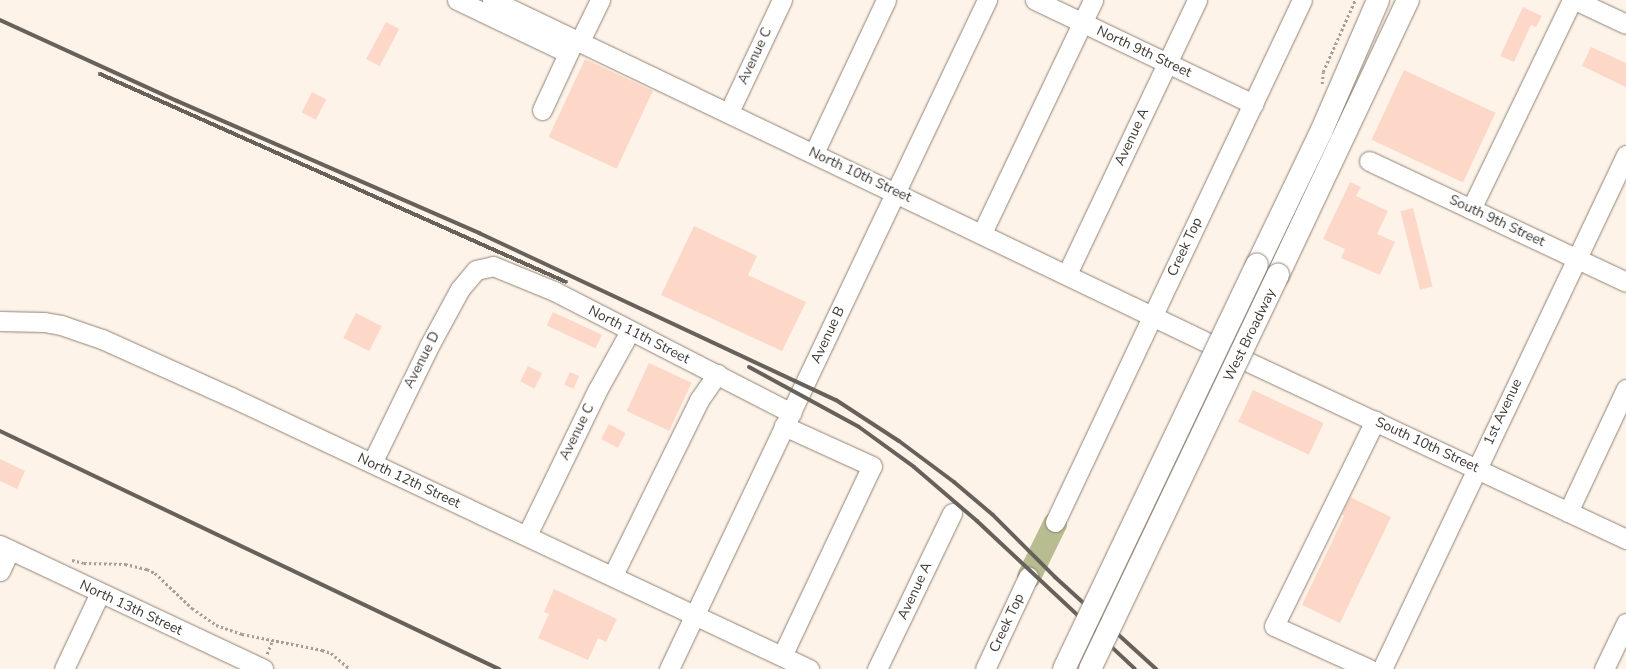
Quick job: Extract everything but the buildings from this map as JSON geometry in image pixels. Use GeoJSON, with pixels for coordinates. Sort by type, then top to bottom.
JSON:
{"type":"FeatureCollection","features":[{"type":"Feature","properties":{"kind":"main road","name":"West Broadway"},"geometry":{"type":"LineString","coordinates":[[1064,669],[1321,132],[1378,0]]}},
{"type":"Feature","properties":{"kind":"main road","name":"West Broadway"},"geometry":{"type":"LineString","coordinates":[[1090,669],[1408,0]]}},
{"type":"Feature","properties":{"kind":"main road"},"geometry":{"type":"LineString","coordinates":[[1394,32],[1418,0]]}},
{"type":"Feature","properties":{"kind":"street"},"geometry":{"type":"LineString","coordinates":[[457,0],[574,44]]}},
{"type":"Feature","properties":{"kind":"street","name":"North 10th Street"},"geometry":{"type":"LineString","coordinates":[[493,0],[574,44],[729,112],[1227,352]]}},
{"type":"Feature","properties":{"kind":"street"},"geometry":{"type":"LineString","coordinates":[[542,110],[574,44],[600,0]]}},
{"type":"Feature","properties":{"kind":"street","name":"Avenue C"},"geometry":{"type":"LineString","coordinates":[[729,112],[782,0]]}},
{"type":"Feature","properties":{"kind":"street"},"geometry":{"type":"LineString","coordinates":[[814,153],[886,0]]}},
{"type":"Feature","properties":{"kind":"street","name":"Avenue B"},"geometry":{"type":"LineString","coordinates":[[669,669],[987,0]]}},
{"type":"Feature","properties":{"kind":"street","name":"North 9th Street"},"geometry":{"type":"LineString","coordinates":[[1035,0],[1253,104]]}},
{"type":"Feature","properties":{"kind":"street"},"geometry":{"type":"LineString","coordinates":[[982,233],[1094,0]]}},
{"type":"Feature","properties":{"kind":"street","name":"Avenue A"},"geometry":{"type":"LineString","coordinates":[[1067,274],[1197,0]]}},
{"type":"Feature","properties":{"kind":"street","name":"Creek Top"},"geometry":{"type":"LineString","coordinates":[[1055,522],[1302,0]]}},
{"type":"Feature","properties":{"kind":"street"},"geometry":{"type":"LineString","coordinates":[[1471,209],[1574,0],[1626,24]]}},
{"type":"Feature","properties":{"kind":"street","name":"1st Avenue"},"geometry":{"type":"LineString","coordinates":[[1382,669],[1626,155]]}},
{"type":"Feature","properties":{"kind":"street","name":"South 9th Street"},"geometry":{"type":"LineString","coordinates":[[1368,161],[1626,282]]}},
{"type":"Feature","properties":{"kind":"street","name":"North 11th Street"},"geometry":{"type":"LineString","coordinates":[[484,268],[493,266],[510,271],[554,291],[717,374],[787,419],[872,466],[782,656]]}},
{"type":"Feature","properties":{"kind":"street","name":"Avenue D"},"geometry":{"type":"LineString","coordinates":[[372,463],[429,346],[460,289],[468,277],[476,270],[484,268]]}},
{"type":"Feature","properties":{"kind":"street","name":"North 12th Street"},"geometry":{"type":"LineString","coordinates":[[0,321],[44,322],[61,325],[102,339],[613,575],[809,669]]}},
{"type":"Feature","properties":{"kind":"street","name":"Avenue C"},"geometry":{"type":"LineString","coordinates":[[527,535],[598,389],[630,331]]}},
{"type":"Feature","properties":{"kind":"street","name":"South 10th Street"},"geometry":{"type":"LineString","coordinates":[[1227,352],[1626,539]]}},
{"type":"Feature","properties":{"kind":"street"},"geometry":{"type":"LineString","coordinates":[[613,575],[699,400],[717,374]]}},
{"type":"Feature","properties":{"kind":"street"},"geometry":{"type":"LineString","coordinates":[[1568,512],[1626,389]]}},
{"type":"Feature","properties":{"kind":"street"},"geometry":{"type":"LineString","coordinates":[[1369,669],[1274,626],[1375,421]]}},
{"type":"Feature","properties":{"kind":"street","name":"Avenue A"},"geometry":{"type":"LineString","coordinates":[[878,669],[952,513]]}},
{"type":"Feature","properties":{"kind":"street"},"geometry":{"type":"LineString","coordinates":[[0,571],[5,547]]}},
{"type":"Feature","properties":{"kind":"street","name":"North 13th Street"},"geometry":{"type":"LineString","coordinates":[[5,547],[100,594],[263,669]]}},
{"type":"Feature","properties":{"kind":"street","name":"Creek Top"},"geometry":{"type":"LineString","coordinates":[[985,669],[1028,577]]}},
{"type":"Feature","properties":{"kind":"street"},"geometry":{"type":"LineString","coordinates":[[64,669],[100,594]]}},
{"type":"Feature","properties":{"kind":"street"},"geometry":{"type":"LineString","coordinates":[[1604,669],[1626,623]]}},
{"type":"Feature","properties":{"kind":"path"},"geometry":{"type":"LineString","coordinates":[[67,559],[84,563],[125,564],[147,569],[155,573],[192,608],[216,624],[242,634],[331,653],[350,669]]}},
{"type":"Feature","properties":{"kind":"waterway"},"geometry":{"type":"LineString","coordinates":[[1029,577],[1055,524]]}},
{"type":"Feature","properties":{"kind":"railway"},"geometry":{"type":"LineString","coordinates":[[0,20],[177,101],[479,233],[836,400],[899,441],[954,482],[993,515],[1055,577],[1156,669]]}},
{"type":"Feature","properties":{"kind":"railway"},"geometry":{"type":"LineString","coordinates":[[100,74],[566,282]]}},
{"type":"Feature","properties":{"kind":"railway"},"geometry":{"type":"LineString","coordinates":[[749,367],[859,427],[914,467],[977,521],[1135,669]]}},
{"type":"Feature","properties":{"kind":"railway"},"geometry":{"type":"LineString","coordinates":[[0,431],[499,669]]}}]}
